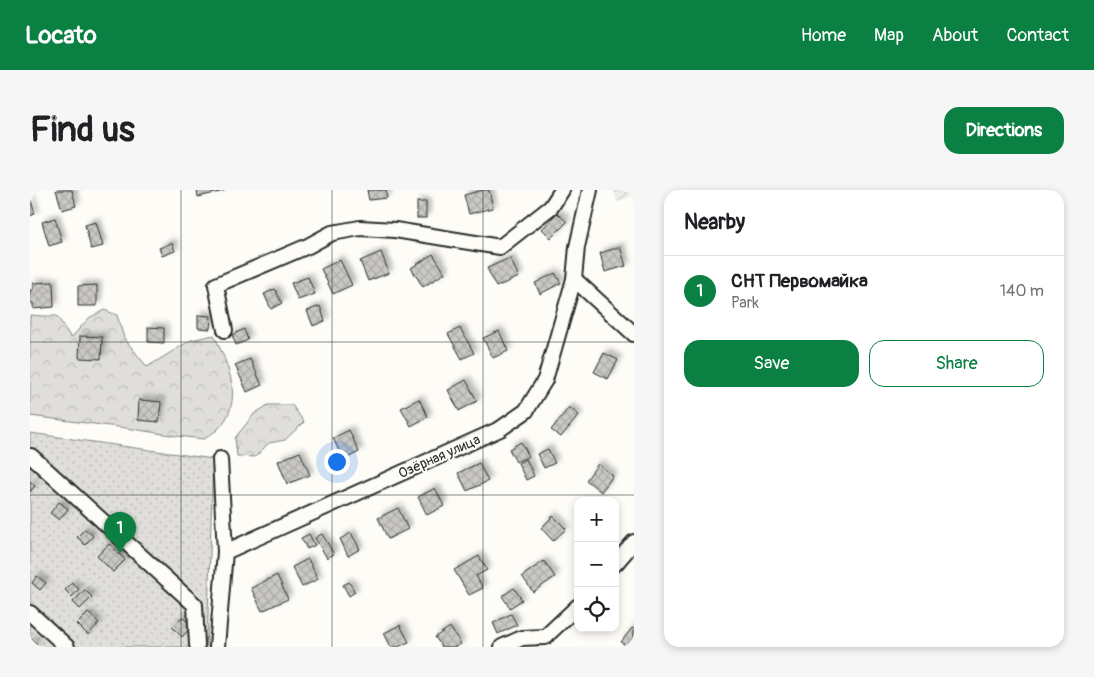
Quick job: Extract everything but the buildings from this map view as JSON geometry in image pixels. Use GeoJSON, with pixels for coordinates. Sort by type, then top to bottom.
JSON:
{"type":"FeatureCollection","features":[{"type":"Feature","properties":{"kind":"street"},"geometry":{"type":"LineString","coordinates":[[224,330],[216,285],[308,246],[332,233],[360,228],[395,230],[500,247],[551,207],[562,190]]}},
{"type":"Feature","properties":{"kind":"street","name":"Озёрная улица"},"geometry":{"type":"LineString","coordinates":[[225,552],[500,429],[526,411],[545,380],[574,279],[577,247],[590,190]]}},
{"type":"Feature","properties":{"kind":"street"},"geometry":{"type":"LineString","coordinates":[[574,279],[634,334]]}},
{"type":"Feature","properties":{"kind":"street"},"geometry":{"type":"LineString","coordinates":[[30,458],[31,456],[195,605],[197,645]]}},
{"type":"Feature","properties":{"kind":"street"},"geometry":{"type":"LineString","coordinates":[[216,647],[225,552],[220,459]]}},
{"type":"Feature","properties":{"kind":"street"},"geometry":{"type":"LineString","coordinates":[[619,559],[634,542]]}},
{"type":"Feature","properties":{"kind":"street"},"geometry":{"type":"LineString","coordinates":[[502,647],[522,638],[547,642],[574,611]]}},
{"type":"Feature","properties":{"kind":"street"},"geometry":{"type":"LineString","coordinates":[[30,614],[67,647]]}},
{"type":"Feature","properties":{"kind":"shaded area"},"geometry":{"type":"Polygon","coordinates":[[[614,190],[634,190],[634,195],[617,202],[614,190]]]}},
{"type":"Feature","properties":{"kind":"green space"},"geometry":{"type":"Polygon","coordinates":[[[104,310],[117,315],[124,338],[147,367],[191,340],[214,335],[232,383],[231,408],[226,419],[217,430],[204,439],[30,416],[30,315],[57,316],[71,338],[89,318],[104,310]]]}},
{"type":"Feature","properties":{"kind":"green space"},"geometry":{"type":"Polygon","coordinates":[[[268,405],[292,405],[304,422],[285,440],[269,443],[255,457],[237,456],[235,438],[254,414],[268,405]]]}},
{"type":"Feature","properties":{"kind":"green space"},"geometry":{"type":"Polygon","coordinates":[[[30,433],[213,459],[207,647],[30,647],[30,433]]]}},
{"type":"Feature","properties":{"kind":"place","name":"СНТ Первомайка"},"geometry":{"type":"Point","coordinates":[120,553]}}]}
